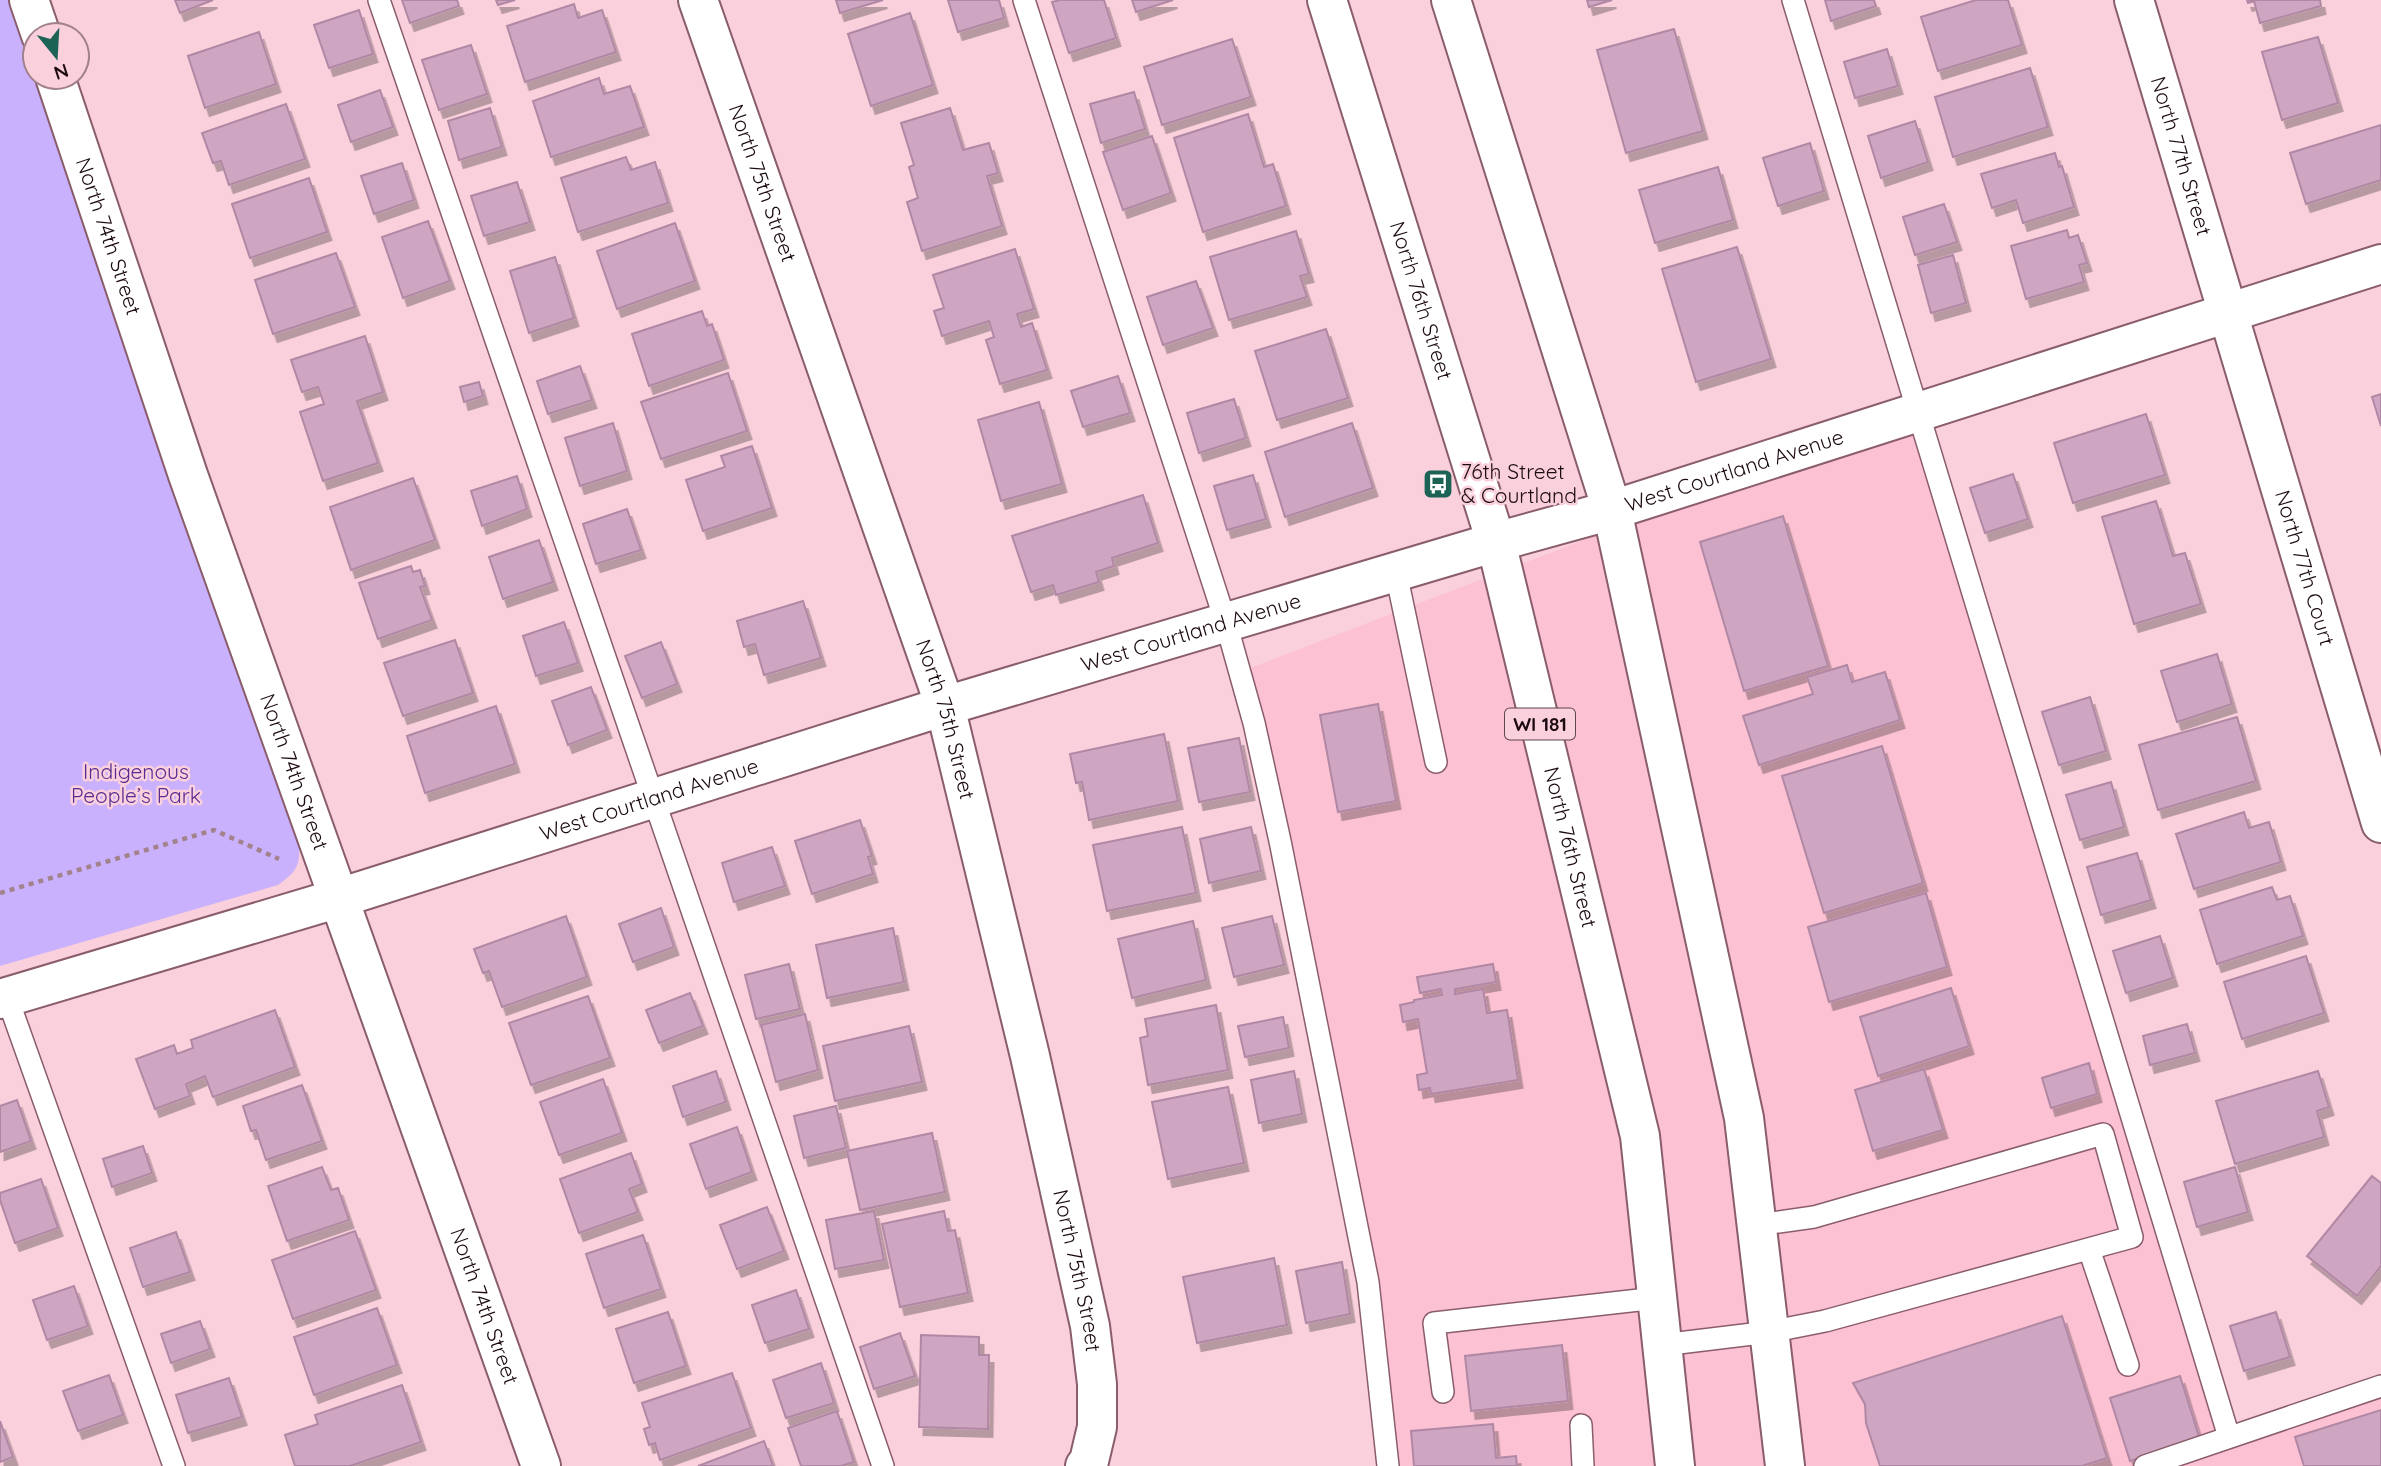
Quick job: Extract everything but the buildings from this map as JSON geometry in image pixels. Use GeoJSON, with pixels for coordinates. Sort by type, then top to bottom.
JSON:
{"type":"FeatureCollection","features":[{"type":"Feature","properties":{"kind":"street"},"geometry":{"type":"LineString","coordinates":[[29,0],[36,21]]}},
{"type":"Feature","properties":{"kind":"street","name":"North 75th Street"},"geometry":{"type":"LineString","coordinates":[[698,0],[945,706],[1030,1056],[1090,1325],[1097,1384],[1097,1427],[1087,1464]]}},
{"type":"Feature","properties":{"kind":"street","name":"North 76th Street"},"geometry":{"type":"LineString","coordinates":[[1327,0],[1496,542],[1640,1136],[1675,1466]]}},
{"type":"Feature","properties":{"kind":"street"},"geometry":{"type":"LineString","coordinates":[[1451,0],[1612,510],[1744,1118],[1785,1466]]}},
{"type":"Feature","properties":{"kind":"street","name":"North 77th Street"},"geometry":{"type":"LineString","coordinates":[[2134,0],[2228,313]]}},
{"type":"Feature","properties":{"kind":"street","name":"North 74th Street"},"geometry":{"type":"LineString","coordinates":[[60,91],[188,475],[541,1466]]}},
{"type":"Feature","properties":{"kind":"street","name":"West Courtland Avenue"},"geometry":{"type":"LineString","coordinates":[[4,998],[339,898],[945,706],[1612,510],[2381,264]]}},
{"type":"Feature","properties":{"kind":"street","name":"North 77th Court"},"geometry":{"type":"LineString","coordinates":[[2228,313],[2381,823]]}},
{"type":"Feature","properties":{"kind":"lane"},"geometry":{"type":"LineString","coordinates":[[379,0],[883,1466]]}},
{"type":"Feature","properties":{"kind":"lane"},"geometry":{"type":"LineString","coordinates":[[1024,0],[1226,623],[1254,723],[1368,1282],[1388,1466]]}},
{"type":"Feature","properties":{"kind":"lane"},"geometry":{"type":"LineString","coordinates":[[1793,0],[2229,1437]]}},
{"type":"Feature","properties":{"kind":"lane"},"geometry":{"type":"LineString","coordinates":[[1396,573],[1436,762]]}},
{"type":"Feature","properties":{"kind":"lane"},"geometry":{"type":"LineString","coordinates":[[4,998],[174,1466]]}},
{"type":"Feature","properties":{"kind":"lane"},"geometry":{"type":"LineString","coordinates":[[1662,1345],[1769,1332],[1825,1321],[2132,1237],[2103,1134],[1814,1217],[1757,1225]]}},
{"type":"Feature","properties":{"kind":"lane"},"geometry":{"type":"LineString","coordinates":[[2090,1249],[2128,1365]]}},
{"type":"Feature","properties":{"kind":"lane"},"geometry":{"type":"LineString","coordinates":[[1443,1392],[1434,1323],[1657,1298]]}},
{"type":"Feature","properties":{"kind":"lane"},"geometry":{"type":"LineString","coordinates":[[2145,1466],[2381,1386]]}},
{"type":"Feature","properties":{"kind":"lane"},"geometry":{"type":"LineString","coordinates":[[1580,1425],[1583,1466]]}},
{"type":"Feature","properties":{"kind":"path"},"geometry":{"type":"LineString","coordinates":[[0,893],[214,830],[283,860]]}},
{"type":"Feature","properties":{"kind":"shaded area"},"geometry":{"type":"Polygon","coordinates":[[[1918,412],[2229,1437],[2381,1386],[2381,1466],[1385,1466],[1373,1280],[1240,672],[1918,412]]]}},
{"type":"Feature","properties":{"kind":"green space","name":"Indigenous People’s Park"},"geometry":{"type":"Polygon","coordinates":[[[0,0],[11,0],[21,29],[21,91],[42,91],[299,842],[299,850],[296,867],[278,885],[0,966],[0,0]]]}},
{"type":"Feature","properties":{"kind":"place","name":"76th Street & Courtland"},"geometry":{"type":"Point","coordinates":[1438,484]}}]}
